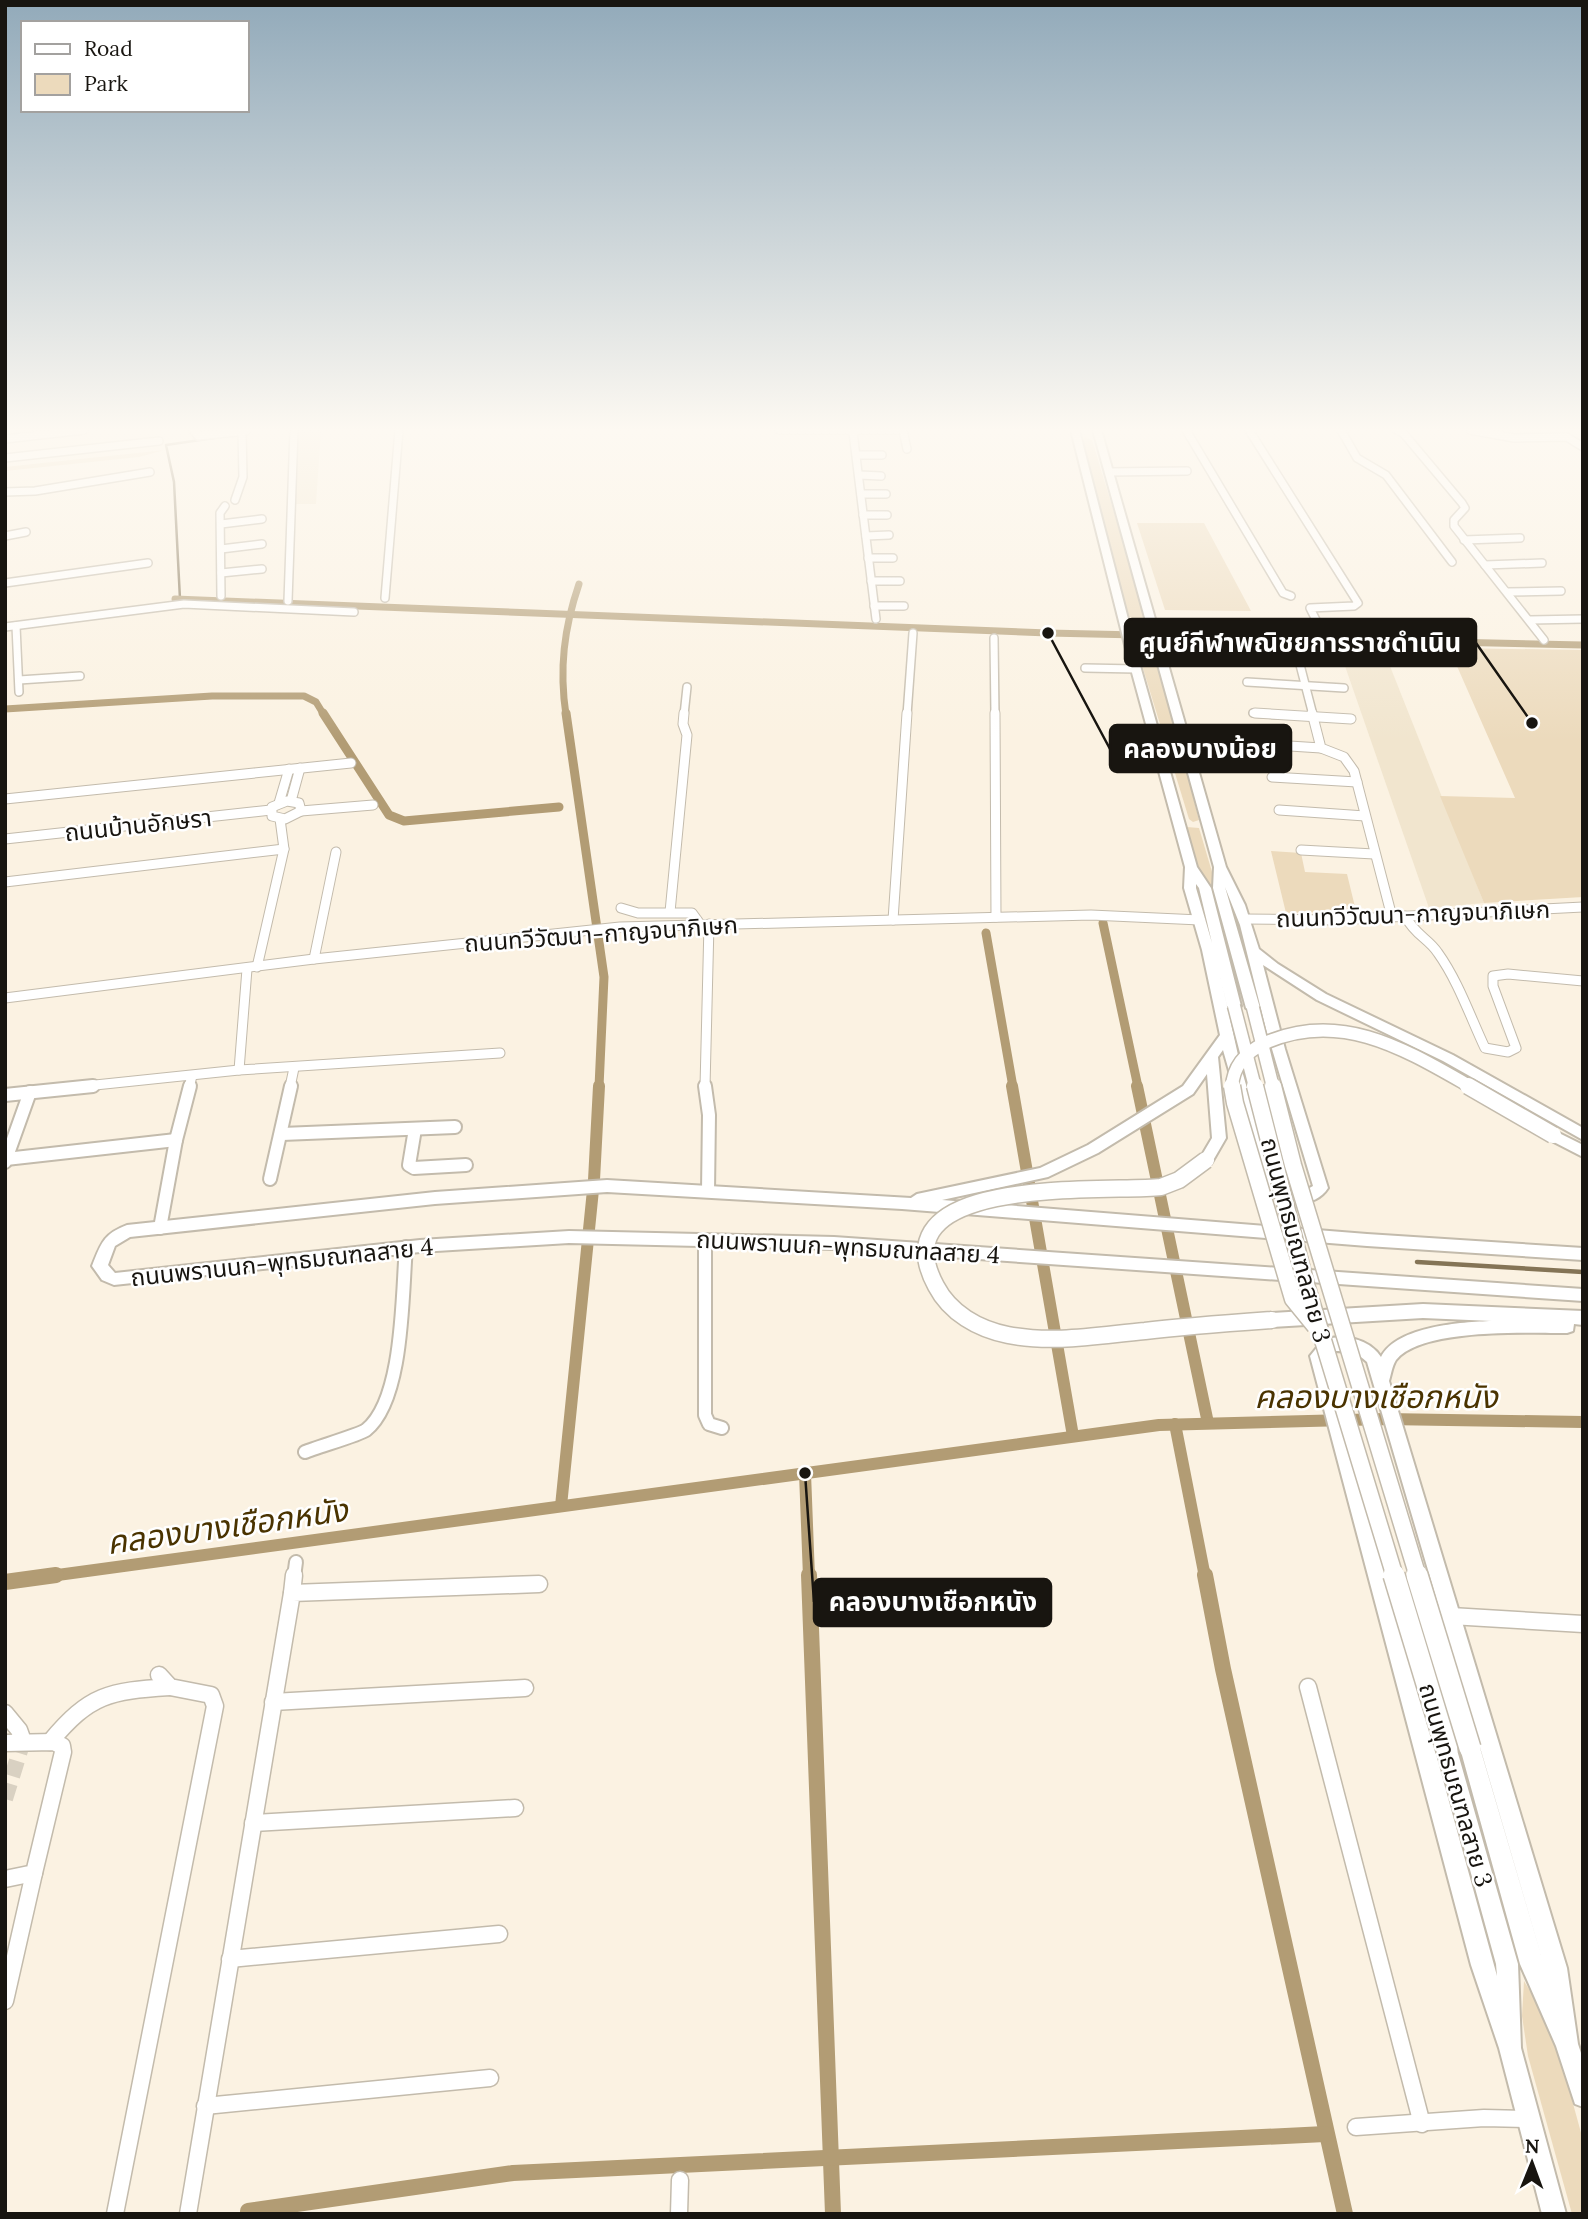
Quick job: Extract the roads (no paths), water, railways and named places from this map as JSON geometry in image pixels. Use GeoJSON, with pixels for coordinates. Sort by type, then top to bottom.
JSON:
{"type":"FeatureCollection","features":[{"type":"Feature","properties":{"kind":"main road","name":"ถนนพุทธมณฑลสาย 3"},"geometry":{"type":"LineString","coordinates":[[1102,534],[1191,867],[1205,888],[1321,1332],[1447,1750],[1507,1964],[1510,2048],[1554,2214]]}},
{"type":"Feature","properties":{"kind":"main road","name":"ถนนพุทธมณฑลสาย 3"},"geometry":{"type":"LineString","coordinates":[[1127,534],[1220,867],[1219,888],[1293,1165],[1470,1748],[1531,1964],[1567,2044],[1583,2096]]}},
{"type":"Feature","properties":{"kind":"main road"},"geometry":{"type":"LineString","coordinates":[[1179,820],[1193,824],[1206,821]]}},
{"type":"Feature","properties":{"kind":"main road"},"geometry":{"type":"LineString","coordinates":[[1191,867],[1190,888],[1269,1188],[1279,1195],[1290,1197],[1313,1195],[1321,1188],[1272,1028],[1244,919],[1231,885],[1220,867]]}},
{"type":"Feature","properties":{"kind":"main road"},"geometry":{"type":"LineString","coordinates":[[1252,950],[1274,969],[1299,983],[1447,1058],[1583,1135]]}},
{"type":"Feature","properties":{"kind":"main road"},"geometry":{"type":"LineString","coordinates":[[1321,1332],[1293,1299],[1235,1103],[1231,1086],[1233,1070],[1247,1053],[1265,1042],[1304,1031],[1334,1029],[1370,1035],[1412,1053],[1583,1152]]}},
{"type":"Feature","properties":{"kind":"main road"},"geometry":{"type":"LineString","coordinates":[[902,1203],[1043,1173],[1093,1149],[1188,1090],[1227,1035]]}},
{"type":"Feature","properties":{"kind":"main road"},"geometry":{"type":"LineString","coordinates":[[1212,1058],[1219,1138],[1206,1160],[1182,1179],[1165,1186],[1139,1190],[1017,1194],[962,1204],[934,1228],[927,1241],[926,1261],[932,1281],[944,1300],[960,1314],[991,1331],[1063,1339],[1272,1320],[1423,1311],[1583,1318]]}},
{"type":"Feature","properties":{"kind":"main road","name":"ถนนพรานนก-พุทธมณฑลสาย 4"},"geometry":{"type":"LineString","coordinates":[[1583,1254],[902,1203],[624,1187],[435,1198],[127,1231],[112,1240],[102,1254],[101,1271],[114,1279],[406,1248],[569,1237],[834,1243],[1583,1295]]}},
{"type":"Feature","properties":{"kind":"main road"},"geometry":{"type":"LineString","coordinates":[[1383,1388],[1390,1357],[1410,1343],[1464,1328],[1583,1326]]}},
{"type":"Feature","properties":{"kind":"main road"},"geometry":{"type":"LineString","coordinates":[[1510,2048],[1482,1965],[1318,1356],[1329,1345],[1354,1345],[1374,1358],[1556,1968],[1567,2044]]}},
{"type":"Feature","properties":{"kind":"street"},"geometry":{"type":"LineString","coordinates":[[221,534],[221,596]]}},
{"type":"Feature","properties":{"kind":"street"},"geometry":{"type":"LineString","coordinates":[[288,601],[290,534]]}},
{"type":"Feature","properties":{"kind":"street"},"geometry":{"type":"LineString","coordinates":[[385,598],[390,534]]}},
{"type":"Feature","properties":{"kind":"street"},"geometry":{"type":"LineString","coordinates":[[1247,534],[1283,593],[1291,596]]}},
{"type":"Feature","properties":{"kind":"street"},"geometry":{"type":"LineString","coordinates":[[1314,534],[1358,603],[1354,606],[1310,608],[1324,634]]}},
{"type":"Feature","properties":{"kind":"street"},"geometry":{"type":"LineString","coordinates":[[1430,534],[1452,562]]}},
{"type":"Feature","properties":{"kind":"street"},"geometry":{"type":"LineString","coordinates":[[1460,534],[1545,640]]}},
{"type":"Feature","properties":{"kind":"street"},"geometry":{"type":"LineString","coordinates":[[876,619],[866,536],[889,536]]}},
{"type":"Feature","properties":{"kind":"street"},"geometry":{"type":"LineString","coordinates":[[1464,540],[1520,538]]}},
{"type":"Feature","properties":{"kind":"street"},"geometry":{"type":"LineString","coordinates":[[221,549],[262,544]]}},
{"type":"Feature","properties":{"kind":"street"},"geometry":{"type":"LineString","coordinates":[[868,558],[893,558]]}},
{"type":"Feature","properties":{"kind":"street"},"geometry":{"type":"LineString","coordinates":[[5,583],[148,563]]}},
{"type":"Feature","properties":{"kind":"street"},"geometry":{"type":"LineString","coordinates":[[1485,565],[1542,563]]}},
{"type":"Feature","properties":{"kind":"street"},"geometry":{"type":"LineString","coordinates":[[222,573],[262,569]]}},
{"type":"Feature","properties":{"kind":"street"},"geometry":{"type":"LineString","coordinates":[[871,581],[900,581]]}},
{"type":"Feature","properties":{"kind":"street"},"geometry":{"type":"LineString","coordinates":[[1507,592],[1561,591]]}},
{"type":"Feature","properties":{"kind":"street"},"geometry":{"type":"LineString","coordinates":[[5,627],[184,604],[354,612]]}},
{"type":"Feature","properties":{"kind":"street"},"geometry":{"type":"LineString","coordinates":[[874,606],[904,606]]}},
{"type":"Feature","properties":{"kind":"street"},"geometry":{"type":"LineString","coordinates":[[1530,620],[1583,619]]}},
{"type":"Feature","properties":{"kind":"street"},"geometry":{"type":"LineString","coordinates":[[16,626],[19,692]]}},
{"type":"Feature","properties":{"kind":"street"},"geometry":{"type":"LineString","coordinates":[[893,920],[913,632]]}},
{"type":"Feature","properties":{"kind":"street"},"geometry":{"type":"LineString","coordinates":[[994,638],[996,917]]}},
{"type":"Feature","properties":{"kind":"street"},"geometry":{"type":"LineString","coordinates":[[1238,653],[1339,659]]}},
{"type":"Feature","properties":{"kind":"street"},"geometry":{"type":"LineString","coordinates":[[1298,657],[1321,748]]}},
{"type":"Feature","properties":{"kind":"street"},"geometry":{"type":"LineString","coordinates":[[1085,668],[1136,669]]}},
{"type":"Feature","properties":{"kind":"street"},"geometry":{"type":"LineString","coordinates":[[19,680],[80,676]]}},
{"type":"Feature","properties":{"kind":"street"},"geometry":{"type":"LineString","coordinates":[[1247,682],[1344,688]]}},
{"type":"Feature","properties":{"kind":"street"},"geometry":{"type":"LineString","coordinates":[[670,912],[687,735],[682,724],[687,687]]}},
{"type":"Feature","properties":{"kind":"street"},"geometry":{"type":"LineString","coordinates":[[1253,713],[1351,719]]}},
{"type":"Feature","properties":{"kind":"street"},"geometry":{"type":"LineString","coordinates":[[1259,744],[1321,748],[1344,758],[1354,771],[1392,917]]}},
{"type":"Feature","properties":{"kind":"street"},"geometry":{"type":"LineString","coordinates":[[5,799],[351,763]]}},
{"type":"Feature","properties":{"kind":"street"},"geometry":{"type":"LineString","coordinates":[[291,801],[300,768]]}},
{"type":"Feature","properties":{"kind":"street"},"geometry":{"type":"LineString","coordinates":[[279,803],[289,769]]}},
{"type":"Feature","properties":{"kind":"street"},"geometry":{"type":"LineString","coordinates":[[1272,777],[1357,782]]}},
{"type":"Feature","properties":{"kind":"street"},"geometry":{"type":"LineString","coordinates":[[301,811],[299,803],[291,801],[279,803],[271,810],[272,816],[280,819],[295,816],[301,811],[373,805]]}},
{"type":"Feature","properties":{"kind":"street","name":"ถนนบ้านอักษรา"},"geometry":{"type":"LineString","coordinates":[[5,839],[271,810]]}},
{"type":"Feature","properties":{"kind":"street"},"geometry":{"type":"LineString","coordinates":[[1279,810],[1365,816]]}},
{"type":"Feature","properties":{"kind":"street"},"geometry":{"type":"LineString","coordinates":[[239,1070],[252,968],[284,849],[280,819]]}},
{"type":"Feature","properties":{"kind":"street"},"geometry":{"type":"LineString","coordinates":[[5,882],[284,849]]}},
{"type":"Feature","properties":{"kind":"street"},"geometry":{"type":"LineString","coordinates":[[1301,850],[1374,854]]}},
{"type":"Feature","properties":{"kind":"street"},"geometry":{"type":"LineString","coordinates":[[314,959],[336,852]]}},
{"type":"Feature","properties":{"kind":"street","name":"ถนนทวีวัฒนา-กาญจนาภิเษก"},"geometry":{"type":"LineString","coordinates":[[1244,919],[1392,917],[1583,906]]}},
{"type":"Feature","properties":{"kind":"street"},"geometry":{"type":"LineString","coordinates":[[621,908],[638,913],[692,913],[704,924],[705,1086],[709,1115],[708,1191]]}},
{"type":"Feature","properties":{"kind":"street","name":"ถนนทวีวัฒนา-กาญจนาภิเษก"},"geometry":{"type":"LineString","coordinates":[[5,998],[314,959],[620,927],[1118,915],[1200,920]]}},
{"type":"Feature","properties":{"kind":"street"},"geometry":{"type":"LineString","coordinates":[[1405,916],[1414,932],[1431,944],[1442,958],[1474,1019],[1482,1046],[1490,1050],[1508,1052],[1516,1048],[1493,986],[1493,976],[1508,974],[1583,981]]}},
{"type":"Feature","properties":{"kind":"street"},"geometry":{"type":"LineString","coordinates":[[5,1095],[239,1070],[500,1053]]}},
{"type":"Feature","properties":{"kind":"street"},"geometry":{"type":"LineString","coordinates":[[270,1179],[282,1134],[294,1068]]}},
{"type":"Feature","properties":{"kind":"street"},"geometry":{"type":"LineString","coordinates":[[160,1228],[176,1140],[192,1076]]}},
{"type":"Feature","properties":{"kind":"street"},"geometry":{"type":"LineString","coordinates":[[30,1093],[6,1160],[176,1140]]}},
{"type":"Feature","properties":{"kind":"street"},"geometry":{"type":"LineString","coordinates":[[282,1134],[455,1127]]}},
{"type":"Feature","properties":{"kind":"street"},"geometry":{"type":"LineString","coordinates":[[415,1129],[409,1165],[415,1168],[466,1165]]}},
{"type":"Feature","properties":{"kind":"street"},"geometry":{"type":"LineString","coordinates":[[705,1240],[705,1415],[709,1424],[722,1428]]}},
{"type":"Feature","properties":{"kind":"street"},"geometry":{"type":"LineString","coordinates":[[304,1452],[364,1433],[374,1421],[395,1376],[406,1248]]}},
{"type":"Feature","properties":{"kind":"street"},"geometry":{"type":"LineString","coordinates":[[188,2214],[296,1562]]}},
{"type":"Feature","properties":{"kind":"street"},"geometry":{"type":"LineString","coordinates":[[292,1593],[538,1584]]}},
{"type":"Feature","properties":{"kind":"street"},"geometry":{"type":"LineString","coordinates":[[1451,1616],[1583,1624]]}},
{"type":"Feature","properties":{"kind":"street"},"geometry":{"type":"LineString","coordinates":[[50,1742],[72,1713],[110,1691],[164,1681],[211,1695],[215,1706],[115,2214]]}},
{"type":"Feature","properties":{"kind":"street"},"geometry":{"type":"LineString","coordinates":[[1308,1687],[1422,2124]]}},
{"type":"Feature","properties":{"kind":"street"},"geometry":{"type":"LineString","coordinates":[[273,1702],[525,1688]]}},
{"type":"Feature","properties":{"kind":"street"},"geometry":{"type":"LineString","coordinates":[[5,1713],[19,1730],[23,1741]]}},
{"type":"Feature","properties":{"kind":"street"},"geometry":{"type":"LineString","coordinates":[[5,1743],[50,1742],[59,1744],[63,1752],[5,2001]]}},
{"type":"Feature","properties":{"kind":"street"},"geometry":{"type":"LineString","coordinates":[[253,1823],[515,1808]]}},
{"type":"Feature","properties":{"kind":"street"},"geometry":{"type":"LineString","coordinates":[[5,1879],[34,1873]]}},
{"type":"Feature","properties":{"kind":"street"},"geometry":{"type":"LineString","coordinates":[[230,1959],[499,1934]]}},
{"type":"Feature","properties":{"kind":"street"},"geometry":{"type":"LineString","coordinates":[[205,2106],[490,2078]]}},
{"type":"Feature","properties":{"kind":"street"},"geometry":{"type":"LineString","coordinates":[[1356,2127],[1483,2118],[1529,2119]]}},
{"type":"Feature","properties":{"kind":"street"},"geometry":{"type":"LineString","coordinates":[[679,2214],[680,2180]]}},
{"type":"Feature","properties":{"kind":"waterway"},"geometry":{"type":"LineString","coordinates":[[177,534],[180,599]]}},
{"type":"Feature","properties":{"kind":"waterway"},"geometry":{"type":"LineString","coordinates":[[571,614],[579,584]]}},
{"type":"Feature","properties":{"kind":"waterway"},"geometry":{"type":"LineString","coordinates":[[175,599],[571,614]]}},
{"type":"Feature","properties":{"kind":"waterway"},"geometry":{"type":"LineString","coordinates":[[566,715],[563,665],[571,614]]}},
{"type":"Feature","properties":{"kind":"waterway"},"geometry":{"type":"LineString","coordinates":[[571,614],[1048,633],[1583,645]]}},
{"type":"Feature","properties":{"kind":"waterway"},"geometry":{"type":"LineString","coordinates":[[5,709],[212,696],[304,696],[316,702],[324,715]]}},
{"type":"Feature","properties":{"kind":"waterway"},"geometry":{"type":"LineString","coordinates":[[323,713],[389,815],[404,821],[559,807]]}},
{"type":"Feature","properties":{"kind":"waterway"},"geometry":{"type":"LineString","coordinates":[[566,713],[604,977],[599,1087]]}},
{"type":"Feature","properties":{"kind":"waterway"},"geometry":{"type":"LineString","coordinates":[[1103,923],[1138,1087]]}},
{"type":"Feature","properties":{"kind":"waterway"},"geometry":{"type":"LineString","coordinates":[[986,933],[1013,1087]]}},
{"type":"Feature","properties":{"kind":"waterway"},"geometry":{"type":"LineString","coordinates":[[561,1506],[594,1180],[599,1086]]}},
{"type":"Feature","properties":{"kind":"waterway"},"geometry":{"type":"LineString","coordinates":[[1012,1086],[1073,1436]]}},
{"type":"Feature","properties":{"kind":"waterway"},"geometry":{"type":"LineString","coordinates":[[1137,1086],[1208,1423]]}},
{"type":"Feature","properties":{"kind":"waterway"},"geometry":{"type":"LineString","coordinates":[[1417,1262],[1583,1272]]}},
{"type":"Feature","properties":{"kind":"waterway","name":"คลองบางเชือกหนัง"},"geometry":{"type":"LineString","coordinates":[[1175,1425],[1386,1419],[1583,1422]]}},
{"type":"Feature","properties":{"kind":"waterway","name":"คลองบางเชือกหนัง"},"geometry":{"type":"LineString","coordinates":[[805,1473],[1175,1425]]}},
{"type":"Feature","properties":{"kind":"waterway"},"geometry":{"type":"LineString","coordinates":[[1175,1425],[1205,1577]]}},
{"type":"Feature","properties":{"kind":"waterway","name":"คลองบางเชือกหนัง"},"geometry":{"type":"LineString","coordinates":[[43,1577],[805,1473]]}},
{"type":"Feature","properties":{"kind":"waterway"},"geometry":{"type":"LineString","coordinates":[[805,1473],[809,1577]]}},
{"type":"Feature","properties":{"kind":"waterway","name":"คลองบางเชือกหนัง"},"geometry":{"type":"LineString","coordinates":[[5,1582],[56,1575]]}},
{"type":"Feature","properties":{"kind":"waterway"},"geometry":{"type":"LineString","coordinates":[[809,1575],[831,2158]]}},
{"type":"Feature","properties":{"kind":"waterway"},"geometry":{"type":"LineString","coordinates":[[1205,1575],[1223,1669],[1345,2214]]}},
{"type":"Feature","properties":{"kind":"waterway"},"geometry":{"type":"LineString","coordinates":[[831,2158],[1325,2134]]}},
{"type":"Feature","properties":{"kind":"waterway"},"geometry":{"type":"LineString","coordinates":[[248,2214],[248,2211],[513,2173],[831,2158]]}},
{"type":"Feature","properties":{"kind":"waterway"},"geometry":{"type":"LineString","coordinates":[[831,2158],[833,2214]]}},
{"type":"Feature","properties":{"kind":"tunnel"},"geometry":{"type":"LineString","coordinates":[[5,1799],[23,1741]]}},
{"type":"Feature","properties":{"kind":"place","name":"คลองบางน้อย"},"geometry":{"type":"Point","coordinates":[1048,633]}},
{"type":"Feature","properties":{"kind":"place","name":"ศูนย์กีฬาพณิชยการราชดำเนิน"},"geometry":{"type":"Point","coordinates":[1532,723]}},
{"type":"Feature","properties":{"kind":"place","name":"คลองบางเชือกหนัง"},"geometry":{"type":"Point","coordinates":[805,1473]}}]}
